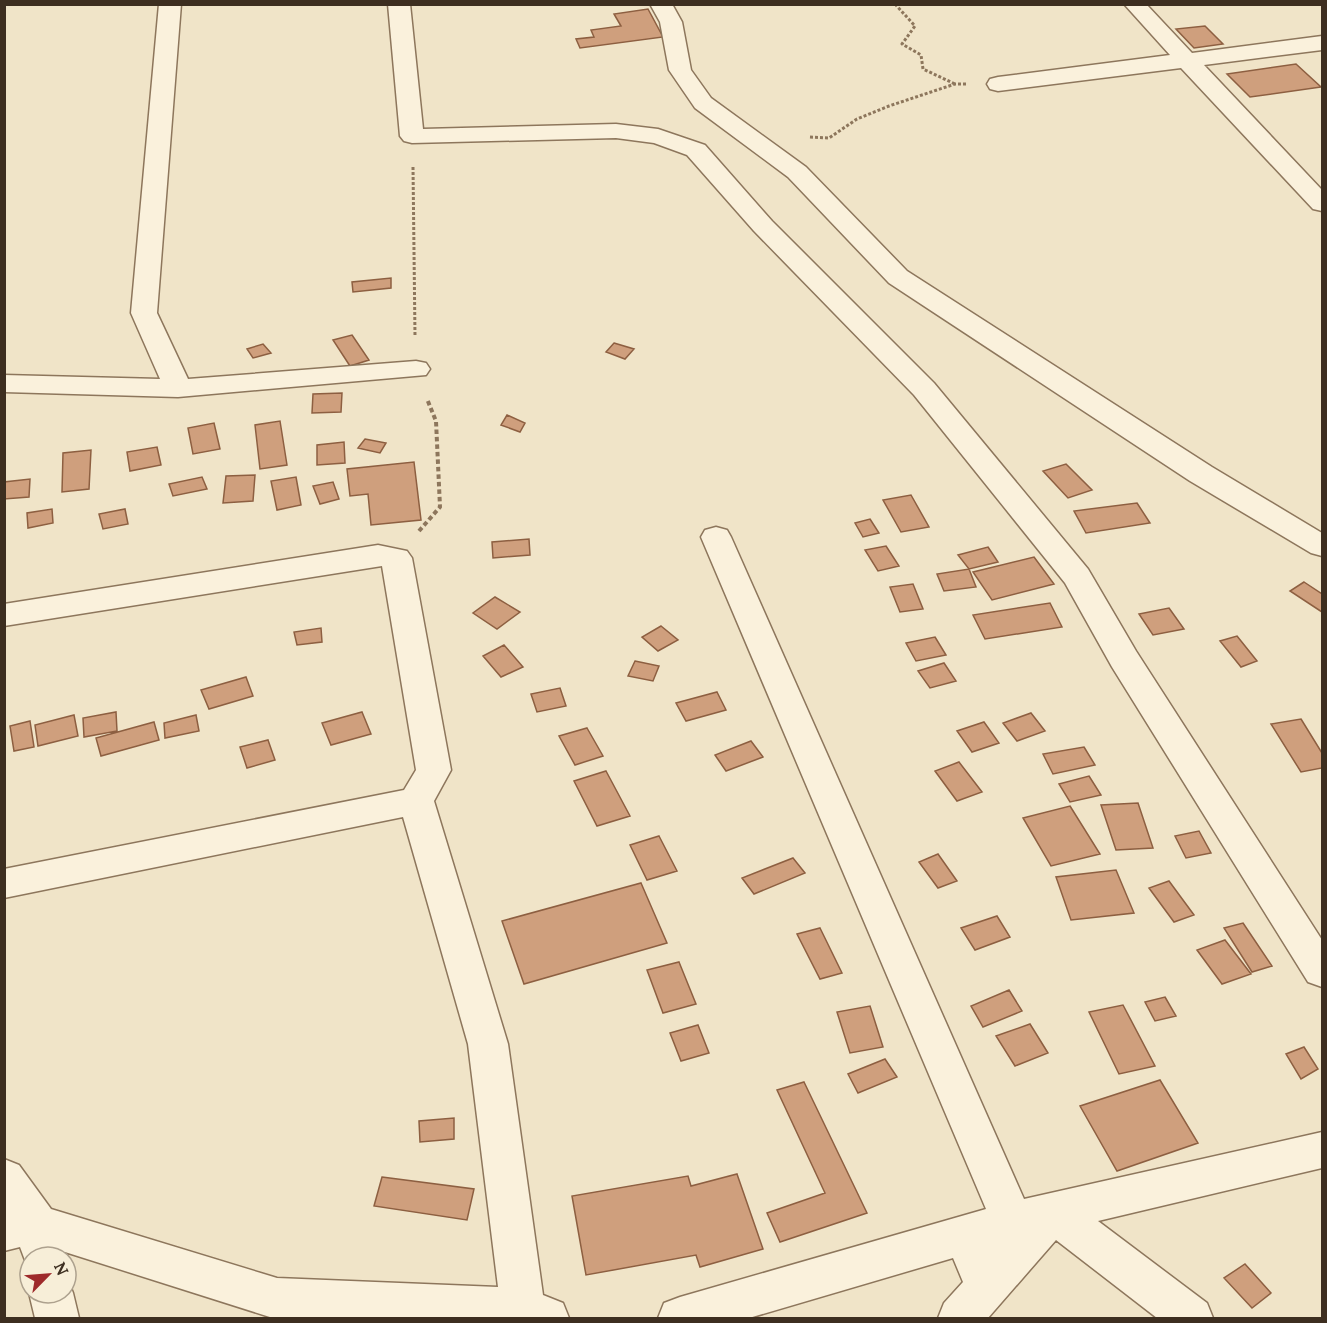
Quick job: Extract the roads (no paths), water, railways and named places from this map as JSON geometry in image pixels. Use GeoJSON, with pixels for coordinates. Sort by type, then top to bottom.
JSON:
{"type":"FeatureCollection","features":[{"type":"Feature","properties":{"kind":"street"},"geometry":{"type":"LineString","coordinates":[[170,4],[144,313],[178,388]]}},
{"type":"Feature","properties":{"kind":"street"},"geometry":{"type":"LineString","coordinates":[[399,4],[412,136],[616,131],[658,136],[696,150],[763,226],[924,389],[1077,577],[1124,659],[1323,971]]}},
{"type":"Feature","properties":{"kind":"street"},"geometry":{"type":"LineString","coordinates":[[661,4],[671,22],[680,70],[703,103],[797,172],[898,277],[1201,474],[1323,546]]}},
{"type":"Feature","properties":{"kind":"street"},"geometry":{"type":"LineString","coordinates":[[1134,4],[1323,204]]}},
{"type":"Feature","properties":{"kind":"street"},"geometry":{"type":"LineString","coordinates":[[998,84],[1323,43]]}},
{"type":"Feature","properties":{"kind":"street"},"geometry":{"type":"LineString","coordinates":[[4,383],[178,388],[416,369]]}},
{"type":"Feature","properties":{"kind":"street"},"geometry":{"type":"LineString","coordinates":[[716,537],[1012,1221]]}},
{"type":"Feature","properties":{"kind":"street"},"geometry":{"type":"LineString","coordinates":[[4,615],[378,555],[396,558],[434,770],[416,801],[488,1044],[532,1315],[277,1299],[28,1237],[4,1178]]}},
{"type":"Feature","properties":{"kind":"street"},"geometry":{"type":"LineString","coordinates":[[4,884],[416,801]]}},
{"type":"Feature","properties":{"kind":"street"},"geometry":{"type":"LineString","coordinates":[[680,1318],[1012,1221],[1323,1150]]}},
{"type":"Feature","properties":{"kind":"street"},"geometry":{"type":"LineString","coordinates":[[973,1303],[1053,1212]]}},
{"type":"Feature","properties":{"kind":"street"},"geometry":{"type":"LineString","coordinates":[[1053,1212],[1191,1318]]}},
{"type":"Feature","properties":{"kind":"street"},"geometry":{"type":"LineString","coordinates":[[965,1235],[973,1303]]}}]}
